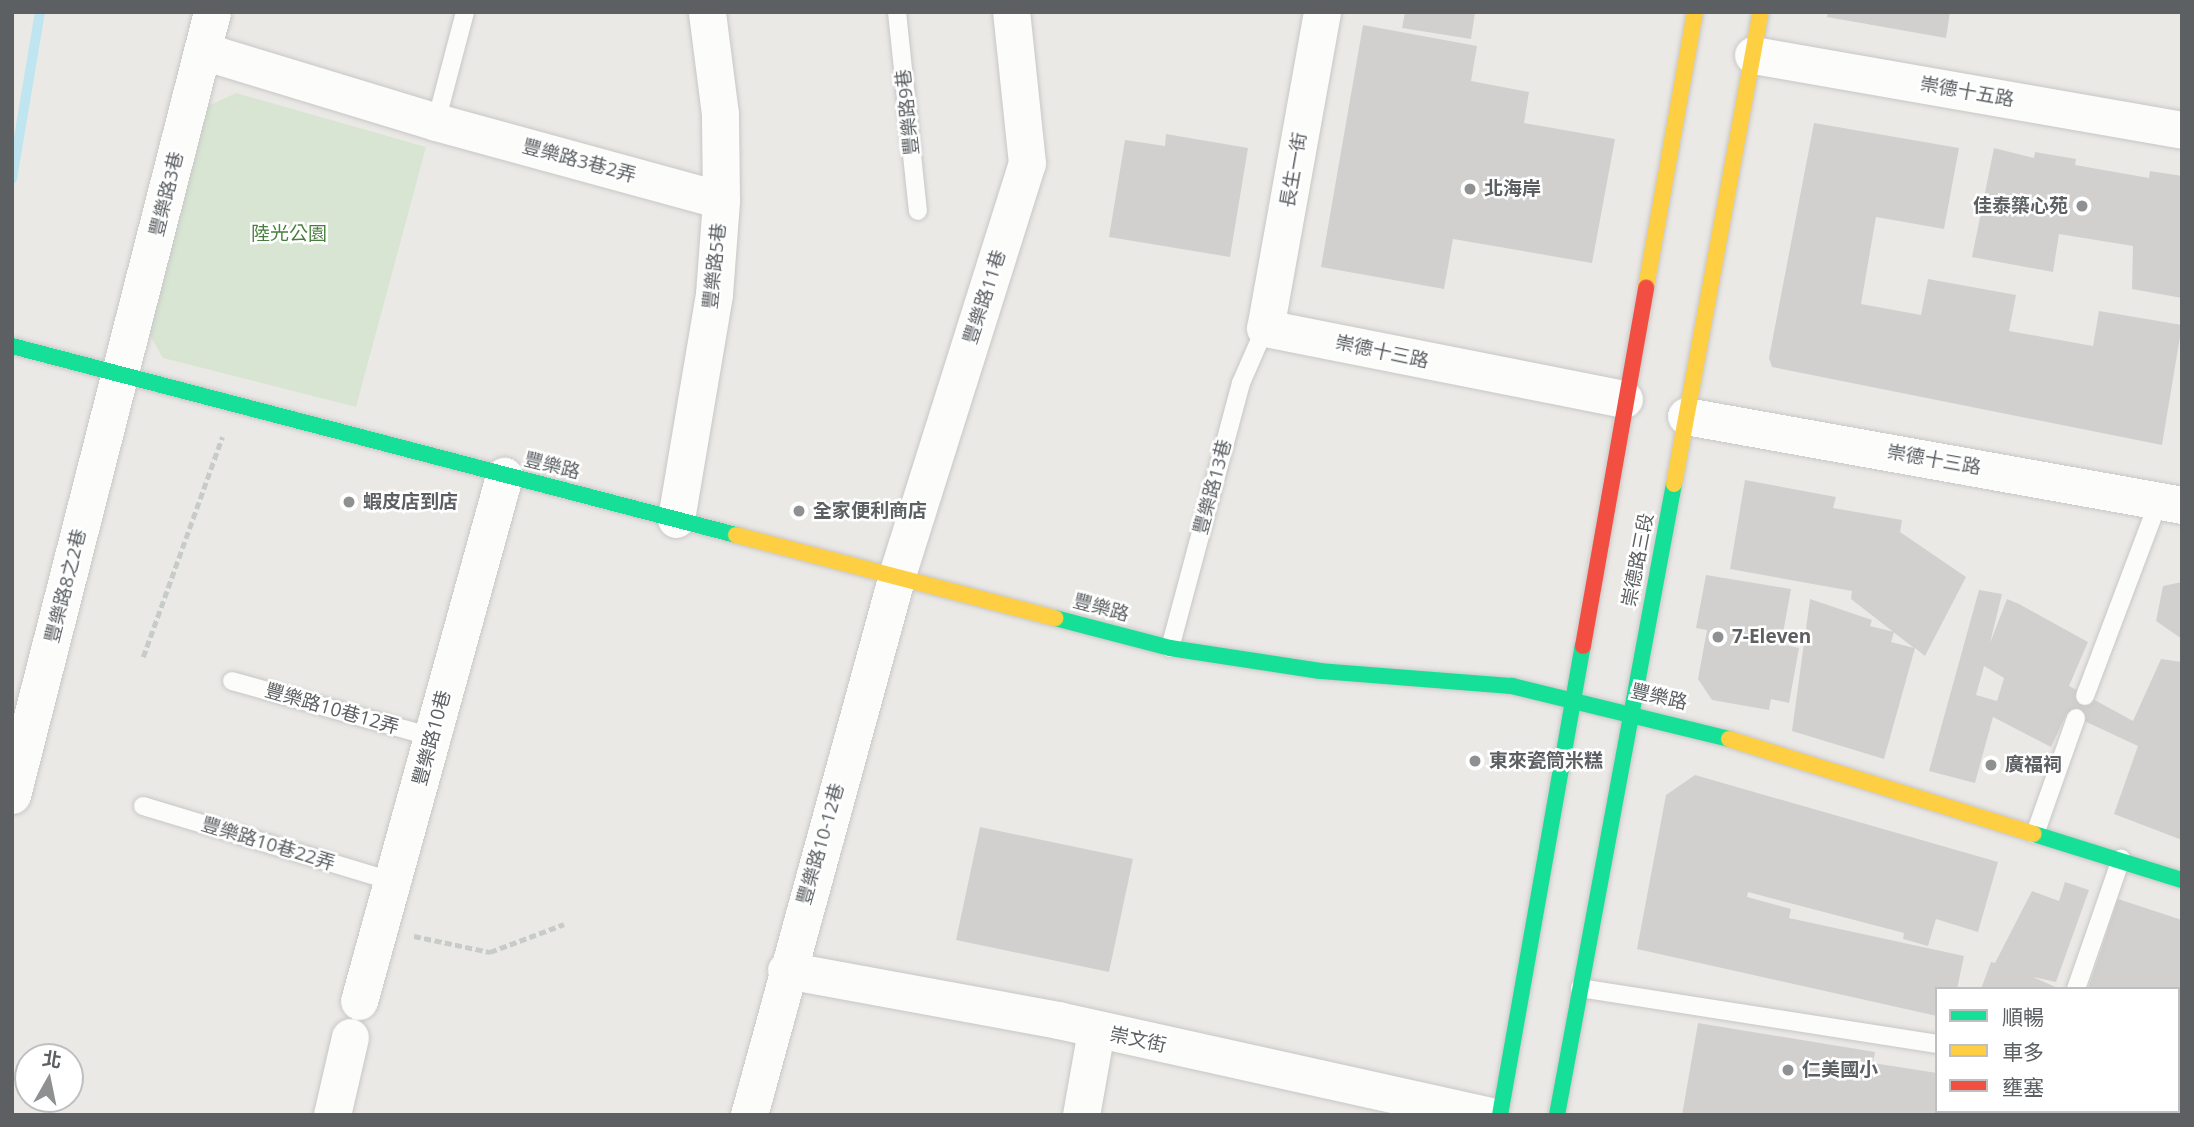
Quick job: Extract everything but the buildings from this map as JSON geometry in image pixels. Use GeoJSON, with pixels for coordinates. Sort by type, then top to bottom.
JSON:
{"type":"FeatureCollection","features":[{"type":"Feature","properties":{"kind":"street","name":"豐樂路3巷"},"geometry":{"type":"LineString","coordinates":[[120,376],[212,12]]}},
{"type":"Feature","properties":{"kind":"street","name":"豐樂路5巷"},"geometry":{"type":"LineString","coordinates":[[676,519],[714,294],[721,200],[720,114],[707,12]]}},
{"type":"Feature","properties":{"kind":"street","name":"豐樂路11巷"},"geometry":{"type":"LineString","coordinates":[[897,575],[1027,163],[1011,12]]}},
{"type":"Feature","properties":{"kind":"street","name":"長生一街"},"geometry":{"type":"LineString","coordinates":[[1265,328],[1322,12]]}},
{"type":"Feature","properties":{"kind":"street","name":"崇德路三段"},"geometry":{"type":"LineString","coordinates":[[1500,1115],[1576,698],[1624,399],[1695,12]]}},
{"type":"Feature","properties":{"kind":"street","name":"崇德路三段"},"geometry":{"type":"LineString","coordinates":[[1557,1115],[1761,12]]}},
{"type":"Feature","properties":{"kind":"street","name":"豐樂路3巷2弄"},"geometry":{"type":"LineString","coordinates":[[203,51],[436,122],[721,200]]}},
{"type":"Feature","properties":{"kind":"street","name":"崇德十五路"},"geometry":{"type":"LineString","coordinates":[[1753,55],[2182,130]]}},
{"type":"Feature","properties":{"kind":"street","name":"崇德十三路"},"geometry":{"type":"LineString","coordinates":[[1265,328],[1624,399]]}},
{"type":"Feature","properties":{"kind":"street","name":"豐樂路"},"geometry":{"type":"LineString","coordinates":[[12,346],[1170,648],[1320,671],[1512,686],[1576,698],[1692,727],[2182,880]]}},
{"type":"Feature","properties":{"kind":"street","name":"豐樂路8之2巷"},"geometry":{"type":"LineString","coordinates":[[12,795],[120,376]]}},
{"type":"Feature","properties":{"kind":"street","name":"崇德十三路"},"geometry":{"type":"LineString","coordinates":[[1686,416],[2170,503]]}},
{"type":"Feature","properties":{"kind":"street","name":"豐樂路10巷"},"geometry":{"type":"LineString","coordinates":[[359,1001],[504,475]]}},
{"type":"Feature","properties":{"kind":"street","name":"豐樂路10-12巷"},"geometry":{"type":"LineString","coordinates":[[749,1115],[786,970],[897,575]]}},
{"type":"Feature","properties":{"kind":"street","name":"崇文街"},"geometry":{"type":"LineString","coordinates":[[786,970],[1096,1031],[1488,1115]]}},
{"type":"Feature","properties":{"kind":"street"},"geometry":{"type":"LineString","coordinates":[[1081,1115],[1096,1031]]}},
{"type":"Feature","properties":{"kind":"street"},"geometry":{"type":"LineString","coordinates":[[332,1115],[351,1037]]}},
{"type":"Feature","properties":{"kind":"lane"},"geometry":{"type":"LineString","coordinates":[[436,122],[465,12]]}},
{"type":"Feature","properties":{"kind":"lane","name":"豐樂路9巷"},"geometry":{"type":"LineString","coordinates":[[897,12],[918,211]]}},
{"type":"Feature","properties":{"kind":"lane","name":"豐樂路13巷"},"geometry":{"type":"LineString","coordinates":[[1170,648],[1241,383],[1265,328]]}},
{"type":"Feature","properties":{"kind":"lane"},"geometry":{"type":"LineString","coordinates":[[2085,696],[2170,503]]}},
{"type":"Feature","properties":{"kind":"lane","name":"豐樂路10巷12弄"},"geometry":{"type":"LineString","coordinates":[[232,681],[433,737]]}},
{"type":"Feature","properties":{"kind":"lane"},"geometry":{"type":"LineString","coordinates":[[2035,834],[2076,718]]}},
{"type":"Feature","properties":{"kind":"lane","name":"豐樂路10巷22弄"},"geometry":{"type":"LineString","coordinates":[[143,806],[393,881]]}},
{"type":"Feature","properties":{"kind":"lane"},"geometry":{"type":"LineString","coordinates":[[2077,987],[2121,859]]}},
{"type":"Feature","properties":{"kind":"lane"},"geometry":{"type":"LineString","coordinates":[[1580,988],[1935,1044]]}},
{"type":"Feature","properties":{"kind":"path"},"geometry":{"type":"LineString","coordinates":[[143,657],[233,405]]}},
{"type":"Feature","properties":{"kind":"path"},"geometry":{"type":"LineString","coordinates":[[379,928],[489,952],[564,924]]}},
{"type":"Feature","properties":{"kind":"green space","name":"陸光公園"},"geometry":{"type":"Polygon","coordinates":[[[236,93],[426,147],[356,407],[163,358],[149,334],[208,106],[236,93]]]}},
{"type":"Feature","properties":{"kind":"waterway"},"geometry":{"type":"LineString","coordinates":[[12,179],[40,12]]}},
{"type":"Feature","properties":{"kind":"traffic: fast"},"geometry":{"type":"LineString","coordinates":[[12,346],[736,535]]}},
{"type":"Feature","properties":{"kind":"traffic: fast"},"geometry":{"type":"LineString","coordinates":[[1557,1115],[1674,484]]}},
{"type":"Feature","properties":{"kind":"traffic: fast"},"geometry":{"type":"LineString","coordinates":[[1055,618],[1170,648],[1320,671],[1512,686],[1729,739]]}},
{"type":"Feature","properties":{"kind":"traffic: fast"},"geometry":{"type":"LineString","coordinates":[[1500,1115],[1583,646]]}},
{"type":"Feature","properties":{"kind":"traffic: fast"},"geometry":{"type":"LineString","coordinates":[[2034,834],[2182,880]]}},
{"type":"Feature","properties":{"kind":"traffic: slow"},"geometry":{"type":"LineString","coordinates":[[1646,287],[1695,12]]}},
{"type":"Feature","properties":{"kind":"traffic: slow"},"geometry":{"type":"LineString","coordinates":[[1674,484],[1761,12]]}},
{"type":"Feature","properties":{"kind":"traffic: slow"},"geometry":{"type":"LineString","coordinates":[[736,535],[1055,618]]}},
{"type":"Feature","properties":{"kind":"traffic: slow"},"geometry":{"type":"LineString","coordinates":[[1729,739],[2034,834]]}},
{"type":"Feature","properties":{"kind":"traffic: jam"},"geometry":{"type":"LineString","coordinates":[[1583,646],[1646,287]]}},
{"type":"Feature","properties":{"kind":"place","name":"北海岸"},"geometry":{"type":"Point","coordinates":[1470,189]}},
{"type":"Feature","properties":{"kind":"place","name":"佳泰築心苑"},"geometry":{"type":"Point","coordinates":[2082,206]}},
{"type":"Feature","properties":{"kind":"place","name":"蝦皮店到店"},"geometry":{"type":"Point","coordinates":[349,502]}},
{"type":"Feature","properties":{"kind":"place","name":"全家便利商店"},"geometry":{"type":"Point","coordinates":[799,511]}},
{"type":"Feature","properties":{"kind":"place","name":"7-Eleven"},"geometry":{"type":"Point","coordinates":[1718,637]}},
{"type":"Feature","properties":{"kind":"place","name":"東來瓷筒米糕"},"geometry":{"type":"Point","coordinates":[1475,761]}},
{"type":"Feature","properties":{"kind":"place","name":"廣福祠"},"geometry":{"type":"Point","coordinates":[1991,765]}},
{"type":"Feature","properties":{"kind":"place","name":"仁美國小"},"geometry":{"type":"Point","coordinates":[1788,1070]}}]}
